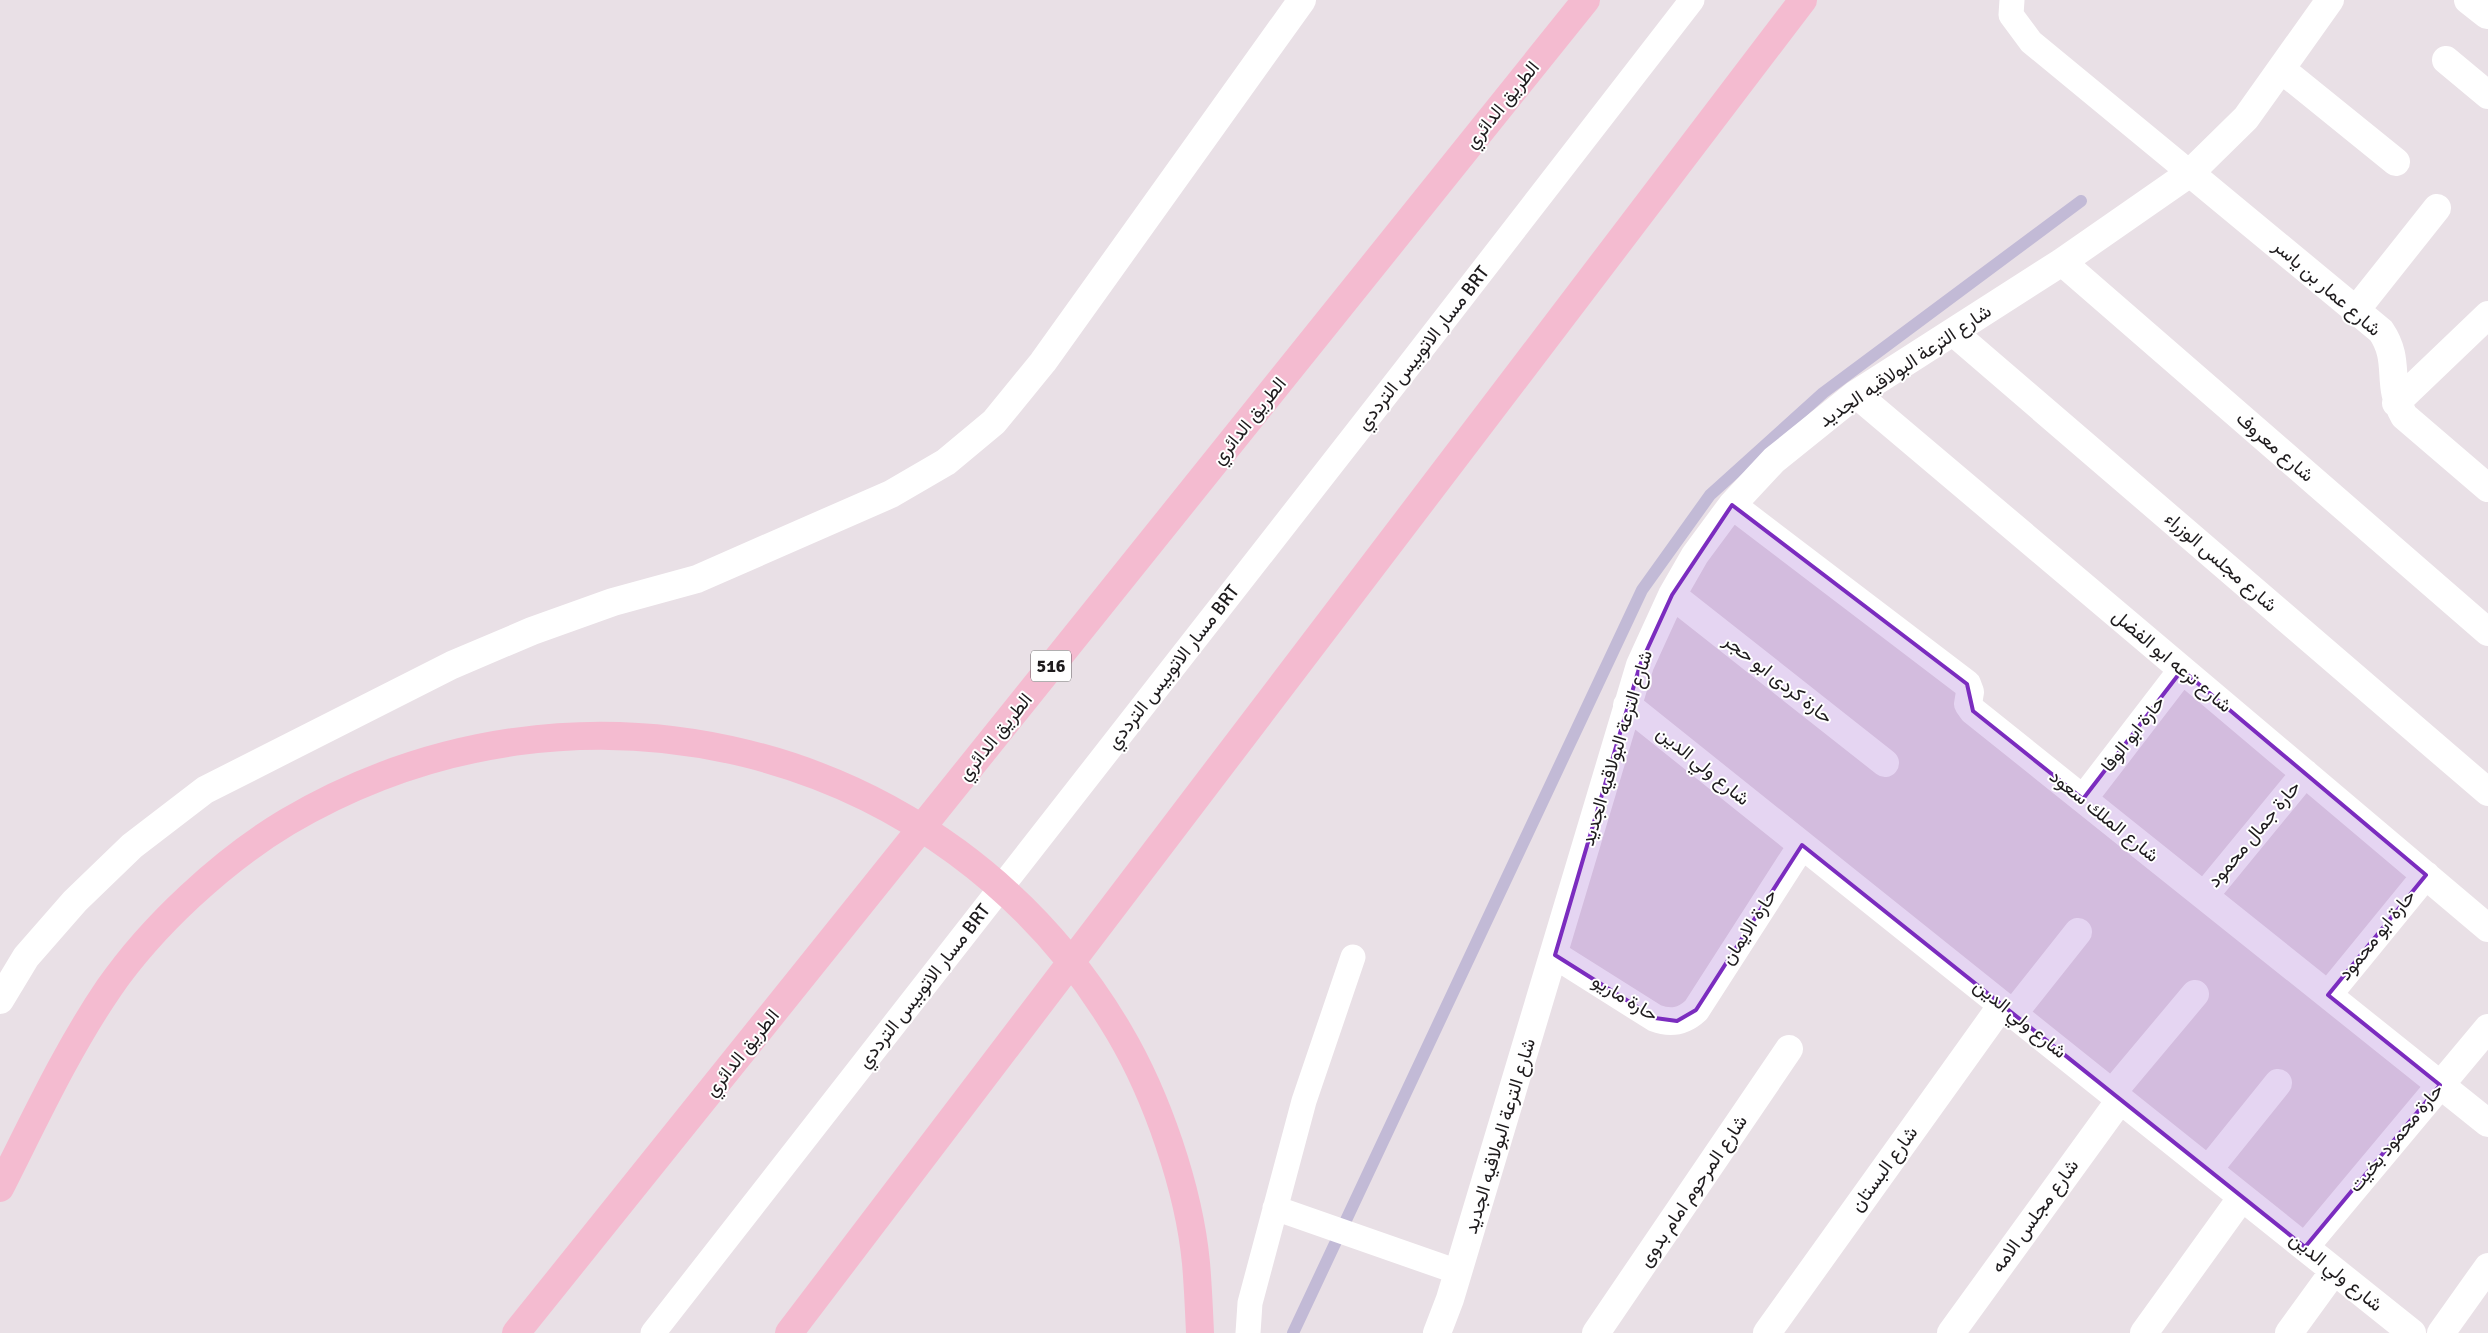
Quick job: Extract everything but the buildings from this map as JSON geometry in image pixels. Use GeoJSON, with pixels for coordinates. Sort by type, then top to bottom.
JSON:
{"type":"FeatureCollection","features":[{"type":"Feature","properties":{"kind":"highway","name":"الطريق الدائري"},"geometry":{"type":"LineString","coordinates":[[516,1333],[1586,0]]}},
{"type":"Feature","properties":{"kind":"highway"},"geometry":{"type":"LineString","coordinates":[[789,1333],[1803,0]]}},
{"type":"Feature","properties":{"kind":"highway"},"geometry":{"type":"LineString","coordinates":[[0,1188],[68,1054],[110,986],[161,924],[220,870],[285,823],[356,786],[432,759],[510,741],[589,734],[669,738],[747,753],[823,777],[895,812],[962,855],[1029,915],[1075,967],[1120,1033],[1155,1105],[1180,1180],[1196,1259],[1200,1333]]}},
{"type":"Feature","properties":{"kind":"street"},"geometry":{"type":"LineString","coordinates":[[0,1000],[26,957],[75,901],[132,846],[206,790],[452,665],[541,628],[613,602],[697,579],[891,494],[946,462],[994,422],[1042,362],[1302,0]]}},
{"type":"Feature","properties":{"kind":"street","name":"شارع الترعة البولاقيه الجديد"},"geometry":{"type":"LineString","coordinates":[[1437,1333],[1458,1272],[1555,955],[1640,665],[1672,595],[1695,555],[1732,505],[1774,460],[1856,394],[2062,262],[2190,173],[2246,118],[2330,0]]}},
{"type":"Feature","properties":{"kind":"street"},"geometry":{"type":"LineString","coordinates":[[2446,60],[2488,95]]}},
{"type":"Feature","properties":{"kind":"street"},"geometry":{"type":"LineString","coordinates":[[2281,69],[2396,162]]}},
{"type":"Feature","properties":{"kind":"street","name":"شارع عمار بن ياسر"},"geometry":{"type":"LineString","coordinates":[[2190,173],[2381,331],[2389,343],[2393,358],[2392,388],[2396,403],[2404,416],[2488,488]]}},
{"type":"Feature","properties":{"kind":"street"},"geometry":{"type":"LineString","coordinates":[[2356,310],[2437,208]]}},
{"type":"Feature","properties":{"kind":"street","name":"شارع معروف"},"geometry":{"type":"LineString","coordinates":[[2062,262],[2488,632]]}},
{"type":"Feature","properties":{"kind":"street"},"geometry":{"type":"LineString","coordinates":[[2396,403],[2488,315]]}},
{"type":"Feature","properties":{"kind":"street","name":"شارع مجلس الوزراء"},"geometry":{"type":"LineString","coordinates":[[1953,332],[2488,792]]}},
{"type":"Feature","properties":{"kind":"street","name":"شارع ترعه ابو الفضل"},"geometry":{"type":"LineString","coordinates":[[1856,394],[2488,928]]}},
{"type":"Feature","properties":{"kind":"street","name":"شارع الملك سعود"},"geometry":{"type":"LineString","coordinates":[[1732,505],[1967,684],[1970,692],[1968,704],[1973,711],[2488,1123]]}},
{"type":"Feature","properties":{"kind":"street","name":"حارة كردى ابو حجر"},"geometry":{"type":"LineString","coordinates":[[1672,595],[1885,763]]}},
{"type":"Feature","properties":{"kind":"street","name":"حارة ابو الوفا"},"geometry":{"type":"LineString","coordinates":[[2083,799],[2182,670]]}},
{"type":"Feature","properties":{"kind":"street","name":"شارع ولي الدين"},"geometry":{"type":"LineString","coordinates":[[1627,706],[2412,1333]]}},
{"type":"Feature","properties":{"kind":"street","name":"حارة جمال محمود"},"geometry":{"type":"LineString","coordinates":[[2204,896],[2305,773]]}},
{"type":"Feature","properties":{"kind":"street","name":"حارة الايمان"},"geometry":{"type":"LineString","coordinates":[[1696,1010],[1802,845]]}},
{"type":"Feature","properties":{"kind":"street","name":"حارة ابو محمود"},"geometry":{"type":"LineString","coordinates":[[2328,995],[2426,875]]}},
{"type":"Feature","properties":{"kind":"street","name":"شارع البستان"},"geometry":{"type":"LineString","coordinates":[[1767,1333],[2008,1009],[2078,932]]}},
{"type":"Feature","properties":{"kind":"street","name":"حارة ماريو"},"geometry":{"type":"LineString","coordinates":[[1555,955],[1655,1018],[1666,1022],[1677,1021],[1688,1017],[1696,1010]]}},
{"type":"Feature","properties":{"kind":"street","name":"شارع مجلس الامه"},"geometry":{"type":"LineString","coordinates":[[1951,1333],[2116,1096],[2195,994]]}},
{"type":"Feature","properties":{"kind":"street","name":"حارة محمود بخيت"},"geometry":{"type":"LineString","coordinates":[[2305,1247],[2488,1028]]}},
{"type":"Feature","properties":{"kind":"street","name":"شارع المرحوم امام بدوى"},"geometry":{"type":"LineString","coordinates":[[1596,1333],[1790,1049]]}},
{"type":"Feature","properties":{"kind":"street"},"geometry":{"type":"LineString","coordinates":[[2208,1170],[2278,1083]]}},
{"type":"Feature","properties":{"kind":"street"},"geometry":{"type":"LineString","coordinates":[[2144,1333],[2242,1197]]}},
{"type":"Feature","properties":{"kind":"street"},"geometry":{"type":"LineString","coordinates":[[2441,1333],[2488,1267]]}},
{"type":"Feature","properties":{"kind":"street"},"geometry":{"type":"LineString","coordinates":[[2290,1333],[2334,1270]]}},
{"type":"Feature","properties":{"kind":"lane","name":"مسار الاتوبيس الترددي BRT"},"geometry":{"type":"LineString","coordinates":[[653,1333],[1401,376],[1692,0]]}},
{"type":"Feature","properties":{"kind":"lane"},"geometry":{"type":"LineString","coordinates":[[2012,0],[2011,15],[2031,42],[2190,173]]}},
{"type":"Feature","properties":{"kind":"lane"},"geometry":{"type":"LineString","coordinates":[[1248,1333],[1250,1303],[1304,1101],[1352,957]]}},
{"type":"Feature","properties":{"kind":"lane"},"geometry":{"type":"LineString","coordinates":[[1275,1208],[1458,1272]]}},
{"type":"Feature","properties":{"kind":"highlighted area"},"geometry":{"type":"Polygon","coordinates":[[[1732,505],[1967,684],[1973,711],[2083,799],[2182,670],[2426,875],[2328,995],[2440,1085],[2305,1247],[1802,845],[1696,1010],[1677,1021],[1655,1018],[1555,955],[1640,665],[1672,595],[1732,505]]]}},
{"type":"Feature","properties":{"kind":"waterway"},"geometry":{"type":"LineString","coordinates":[[1293,1333],[1642,590],[1710,495],[1823,393],[2081,201]]}}]}
